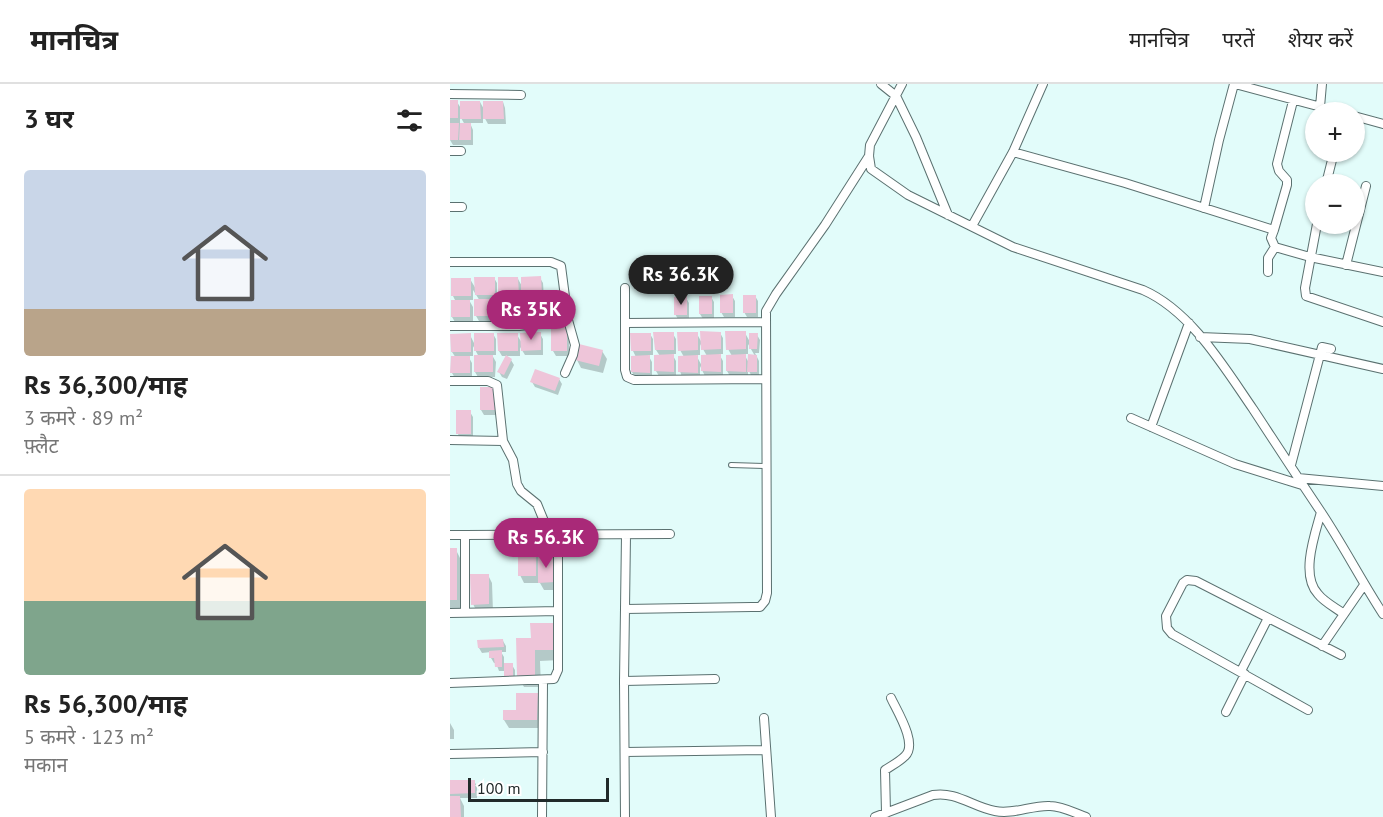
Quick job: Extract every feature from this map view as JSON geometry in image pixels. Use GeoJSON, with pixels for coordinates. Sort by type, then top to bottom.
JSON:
{"type":"FeatureCollection","features":[{"type":"Feature","properties":{"kind":"street"},"geometry":{"type":"LineString","coordinates":[[881,84],[896,96],[916,137],[948,215]]}},
{"type":"Feature","properties":{"kind":"street"},"geometry":{"type":"LineString","coordinates":[[902,84],[870,146],[871,169],[908,195],[1013,247],[1102,275],[1161,298],[1189,323],[1233,380],[1291,465],[1383,614]]}},
{"type":"Feature","properties":{"kind":"street"},"geometry":{"type":"LineString","coordinates":[[972,226],[1013,152],[1042,84]]}},
{"type":"Feature","properties":{"kind":"street"},"geometry":{"type":"LineString","coordinates":[[1204,208],[1234,84],[1305,104]]}},
{"type":"Feature","properties":{"kind":"street"},"geometry":{"type":"LineString","coordinates":[[1320,102],[1322,84]]}},
{"type":"Feature","properties":{"kind":"street"},"geometry":{"type":"LineString","coordinates":[[450,94],[521,95]]}},
{"type":"Feature","properties":{"kind":"street"},"geometry":{"type":"LineString","coordinates":[[1275,247],[1271,238],[1287,185],[1287,180],[1277,168],[1277,164],[1293,101]]}},
{"type":"Feature","properties":{"kind":"street"},"geometry":{"type":"LineString","coordinates":[[1365,119],[1383,124]]}},
{"type":"Feature","properties":{"kind":"street"},"geometry":{"type":"LineString","coordinates":[[450,151],[461,151]]}},
{"type":"Feature","properties":{"kind":"street"},"geometry":{"type":"LineString","coordinates":[[1013,152],[1125,183],[1274,230]]}},
{"type":"Feature","properties":{"kind":"street"},"geometry":{"type":"LineString","coordinates":[[625,609],[760,607],[765,602],[767,593],[765,322],[768,305],[825,225],[869,156]]}},
{"type":"Feature","properties":{"kind":"street"},"geometry":{"type":"LineString","coordinates":[[1346,265],[1366,186]]}},
{"type":"Feature","properties":{"kind":"street"},"geometry":{"type":"LineString","coordinates":[[450,207],[462,207]]}},
{"type":"Feature","properties":{"kind":"street"},"geometry":{"type":"LineString","coordinates":[[1315,234],[1305,288],[1306,296],[1383,322]]}},
{"type":"Feature","properties":{"kind":"street"},"geometry":{"type":"LineString","coordinates":[[1275,247],[1346,265],[1382,269]]}},
{"type":"Feature","properties":{"kind":"street"},"geometry":{"type":"LineString","coordinates":[[1268,272],[1268,258],[1275,247]]}},
{"type":"Feature","properties":{"kind":"street"},"geometry":{"type":"LineString","coordinates":[[450,262],[556,262],[561,266],[568,320],[575,345],[565,373]]}},
{"type":"Feature","properties":{"kind":"street"},"geometry":{"type":"LineString","coordinates":[[625,288],[625,370],[627,377],[634,380],[766,379]]}},
{"type":"Feature","properties":{"kind":"street"},"geometry":{"type":"LineString","coordinates":[[450,326],[519,326],[568,320]]}},
{"type":"Feature","properties":{"kind":"street"},"geometry":{"type":"LineString","coordinates":[[625,323],[765,322]]}},
{"type":"Feature","properties":{"kind":"street"},"geometry":{"type":"LineString","coordinates":[[1150,427],[1189,323]]}},
{"type":"Feature","properties":{"kind":"street"},"geometry":{"type":"LineString","coordinates":[[1200,337],[1250,339],[1383,369]]}},
{"type":"Feature","properties":{"kind":"street"},"geometry":{"type":"LineString","coordinates":[[1291,465],[1322,347],[1331,349]]}},
{"type":"Feature","properties":{"kind":"street"},"geometry":{"type":"LineString","coordinates":[[450,381],[488,381],[497,386],[503,441],[513,459],[517,484],[521,492],[537,504],[546,526],[554,536],[558,552],[557,676],[550,681],[450,683]]}},
{"type":"Feature","properties":{"kind":"street"},"geometry":{"type":"LineString","coordinates":[[1131,418],[1235,464],[1300,482],[1383,486]]}},
{"type":"Feature","properties":{"kind":"street"},"geometry":{"type":"LineString","coordinates":[[450,440],[503,441]]}},
{"type":"Feature","properties":{"kind":"street"},"geometry":{"type":"LineString","coordinates":[[1321,512],[1310,558],[1312,586],[1318,596],[1344,614]]}},
{"type":"Feature","properties":{"kind":"street"},"geometry":{"type":"LineString","coordinates":[[450,535],[670,534]]}},
{"type":"Feature","properties":{"kind":"street"},"geometry":{"type":"LineString","coordinates":[[465,535],[465,612]]}},
{"type":"Feature","properties":{"kind":"street"},"geometry":{"type":"LineString","coordinates":[[626,535],[624,681],[626,817]]}},
{"type":"Feature","properties":{"kind":"street"},"geometry":{"type":"LineString","coordinates":[[1308,710],[1172,634],[1167,628],[1166,616],[1184,584],[1192,579],[1341,655]]}},
{"type":"Feature","properties":{"kind":"street"},"geometry":{"type":"LineString","coordinates":[[1322,646],[1364,585]]}},
{"type":"Feature","properties":{"kind":"street"},"geometry":{"type":"LineString","coordinates":[[450,613],[558,610]]}},
{"type":"Feature","properties":{"kind":"street"},"geometry":{"type":"LineString","coordinates":[[1226,712],[1268,618]]}},
{"type":"Feature","properties":{"kind":"street"},"geometry":{"type":"LineString","coordinates":[[624,681],[715,679]]}},
{"type":"Feature","properties":{"kind":"street"},"geometry":{"type":"LineString","coordinates":[[542,817],[543,681]]}},
{"type":"Feature","properties":{"kind":"street"},"geometry":{"type":"LineString","coordinates":[[886,813],[885,770],[906,755],[909,748],[906,730],[891,698]]}},
{"type":"Feature","properties":{"kind":"street"},"geometry":{"type":"LineString","coordinates":[[764,718],[771,817]]}},
{"type":"Feature","properties":{"kind":"street"},"geometry":{"type":"LineString","coordinates":[[625,752],[766,750]]}},
{"type":"Feature","properties":{"kind":"street"},"geometry":{"type":"LineString","coordinates":[[450,754],[543,752]]}},
{"type":"Feature","properties":{"kind":"street"},"geometry":{"type":"LineString","coordinates":[[875,817],[933,795],[942,794],[951,794],[995,811],[1055,807],[1086,817]]}},
{"type":"Feature","properties":{"kind":"street"},"geometry":{"type":"LineString","coordinates":[[1052,817],[1055,807]]}},
{"type":"Feature","properties":{"kind":"lane"},"geometry":{"type":"LineString","coordinates":[[730,465],[766,466]]}},
{"type":"Feature","properties":{"kind":"building"},"geometry":{"type":"Polygon","coordinates":[[[450,100],[458,100],[458,118],[450,118],[450,100]]]}},
{"type":"Feature","properties":{"kind":"building"},"geometry":{"type":"Polygon","coordinates":[[[460,101],[480,101],[481,119],[460,119],[460,101]]]}},
{"type":"Feature","properties":{"kind":"building"},"geometry":{"type":"Polygon","coordinates":[[[483,101],[503,101],[504,119],[483,119],[483,101]]]}},
{"type":"Feature","properties":{"kind":"building"},"geometry":{"type":"Polygon","coordinates":[[[450,123],[459,123],[458,140],[450,140],[450,123]]]}},
{"type":"Feature","properties":{"kind":"building"},"geometry":{"type":"Polygon","coordinates":[[[460,123],[471,123],[471,140],[459,140],[460,123]]]}},
{"type":"Feature","properties":{"kind":"building"},"geometry":{"type":"Polygon","coordinates":[[[541,276],[542,294],[521,295],[521,277],[541,276]]]}},
{"type":"Feature","properties":{"kind":"building"},"geometry":{"type":"Polygon","coordinates":[[[474,277],[495,277],[495,295],[475,295],[474,277]]]}},
{"type":"Feature","properties":{"kind":"building"},"geometry":{"type":"Polygon","coordinates":[[[498,277],[518,277],[519,295],[498,296],[498,277]]]}},
{"type":"Feature","properties":{"kind":"building"},"geometry":{"type":"Polygon","coordinates":[[[451,278],[471,278],[471,296],[451,296],[451,278]]]}},
{"type":"Feature","properties":{"kind":"building"},"geometry":{"type":"Polygon","coordinates":[[[733,294],[733,313],[720,313],[720,295],[733,294]]]}},
{"type":"Feature","properties":{"kind":"building"},"geometry":{"type":"Polygon","coordinates":[[[743,295],[756,295],[756,313],[743,313],[743,295]]]}},
{"type":"Feature","properties":{"kind":"building"},"geometry":{"type":"Polygon","coordinates":[[[687,296],[687,315],[674,315],[674,297],[687,296]]]}},
{"type":"Feature","properties":{"kind":"building"},"geometry":{"type":"Polygon","coordinates":[[[699,296],[712,296],[712,314],[699,314],[699,296]]]}},
{"type":"Feature","properties":{"kind":"building"},"geometry":{"type":"Polygon","coordinates":[[[474,299],[494,299],[494,316],[474,316],[474,299]]]}},
{"type":"Feature","properties":{"kind":"building"},"geometry":{"type":"Polygon","coordinates":[[[451,300],[470,300],[470,317],[451,317],[451,300]]]}},
{"type":"Feature","properties":{"kind":"building"},"geometry":{"type":"Polygon","coordinates":[[[498,300],[518,300],[518,317],[498,317],[498,300]]]}},
{"type":"Feature","properties":{"kind":"building"},"geometry":{"type":"Polygon","coordinates":[[[567,327],[567,351],[551,351],[551,328],[567,327]]]}},
{"type":"Feature","properties":{"kind":"building"},"geometry":{"type":"Polygon","coordinates":[[[700,331],[721,332],[721,349],[701,350],[700,331]]]}},
{"type":"Feature","properties":{"kind":"building"},"geometry":{"type":"Polygon","coordinates":[[[725,331],[746,331],[746,349],[726,350],[725,331]]]}},
{"type":"Feature","properties":{"kind":"building"},"geometry":{"type":"Polygon","coordinates":[[[541,332],[541,350],[521,351],[520,333],[541,332]]]}},
{"type":"Feature","properties":{"kind":"building"},"geometry":{"type":"Polygon","coordinates":[[[653,332],[674,332],[674,350],[655,350],[653,332]]]}},
{"type":"Feature","properties":{"kind":"building"},"geometry":{"type":"Polygon","coordinates":[[[677,332],[698,332],[698,350],[678,351],[677,332]]]}},
{"type":"Feature","properties":{"kind":"building"},"geometry":{"type":"Polygon","coordinates":[[[471,333],[471,352],[451,352],[450,334],[471,333]]]}},
{"type":"Feature","properties":{"kind":"building"},"geometry":{"type":"Polygon","coordinates":[[[474,333],[494,333],[494,351],[474,351],[474,333]]]}},
{"type":"Feature","properties":{"kind":"building"},"geometry":{"type":"Polygon","coordinates":[[[497,333],[518,333],[518,351],[498,351],[497,333]]]}},
{"type":"Feature","properties":{"kind":"building"},"geometry":{"type":"Polygon","coordinates":[[[630,333],[651,333],[651,351],[631,351],[630,333]]]}},
{"type":"Feature","properties":{"kind":"building"},"geometry":{"type":"Polygon","coordinates":[[[749,333],[758,333],[757,349],[749,349],[749,333]]]}},
{"type":"Feature","properties":{"kind":"building"},"geometry":{"type":"Polygon","coordinates":[[[579,344],[603,350],[599,366],[575,360],[579,344]]]}},
{"type":"Feature","properties":{"kind":"building"},"geometry":{"type":"Polygon","coordinates":[[[674,354],[674,372],[654,371],[654,355],[674,354]]]}},
{"type":"Feature","properties":{"kind":"building"},"geometry":{"type":"Polygon","coordinates":[[[721,354],[721,372],[701,371],[701,355],[721,354]]]}},
{"type":"Feature","properties":{"kind":"building"},"geometry":{"type":"Polygon","coordinates":[[[746,354],[746,372],[726,371],[726,355],[746,354]]]}},
{"type":"Feature","properties":{"kind":"building"},"geometry":{"type":"Polygon","coordinates":[[[748,354],[757,355],[757,372],[747,372],[748,354]]]}},
{"type":"Feature","properties":{"kind":"building"},"geometry":{"type":"Polygon","coordinates":[[[474,355],[493,355],[493,372],[474,372],[474,355]]]}},
{"type":"Feature","properties":{"kind":"building"},"geometry":{"type":"Polygon","coordinates":[[[506,355],[512,359],[504,375],[497,372],[506,355]]]}},
{"type":"Feature","properties":{"kind":"building"},"geometry":{"type":"Polygon","coordinates":[[[650,355],[650,373],[631,372],[631,356],[650,355]]]}},
{"type":"Feature","properties":{"kind":"building"},"geometry":{"type":"Polygon","coordinates":[[[698,355],[698,373],[678,372],[678,356],[698,355]]]}},
{"type":"Feature","properties":{"kind":"building"},"geometry":{"type":"Polygon","coordinates":[[[451,356],[470,356],[470,373],[450,373],[451,356]]]}},
{"type":"Feature","properties":{"kind":"building"},"geometry":{"type":"Polygon","coordinates":[[[535,369],[560,378],[555,391],[530,382],[535,369]]]}},
{"type":"Feature","properties":{"kind":"building"},"geometry":{"type":"Polygon","coordinates":[[[480,387],[495,387],[495,410],[480,410],[480,387]]]}},
{"type":"Feature","properties":{"kind":"building"},"geometry":{"type":"Polygon","coordinates":[[[456,410],[471,410],[471,434],[456,434],[456,410]]]}},
{"type":"Feature","properties":{"kind":"building"},"geometry":{"type":"Polygon","coordinates":[[[450,548],[457,548],[457,600],[450,600],[450,548]]]}},
{"type":"Feature","properties":{"kind":"building"},"geometry":{"type":"Polygon","coordinates":[[[536,548],[536,576],[518,576],[518,549],[536,548]]]}},
{"type":"Feature","properties":{"kind":"building"},"geometry":{"type":"Polygon","coordinates":[[[538,555],[555,555],[555,582],[538,583],[538,555]]]}},
{"type":"Feature","properties":{"kind":"building"},"geometry":{"type":"Polygon","coordinates":[[[470,574],[489,574],[489,604],[471,605],[470,574]]]}},
{"type":"Feature","properties":{"kind":"building"},"geometry":{"type":"Polygon","coordinates":[[[530,623],[554,623],[554,650],[535,650],[535,676],[517,676],[516,638],[531,638],[530,623]]]}},
{"type":"Feature","properties":{"kind":"building"},"geometry":{"type":"Polygon","coordinates":[[[503,639],[504,647],[478,648],[477,640],[503,639]]]}},
{"type":"Feature","properties":{"kind":"building"},"geometry":{"type":"Polygon","coordinates":[[[502,650],[502,667],[495,667],[494,658],[489,658],[489,651],[502,650]]]}},
{"type":"Feature","properties":{"kind":"building"},"geometry":{"type":"Polygon","coordinates":[[[504,663],[513,663],[513,678],[504,678],[504,663]]]}},
{"type":"Feature","properties":{"kind":"building"},"geometry":{"type":"Polygon","coordinates":[[[516,693],[538,693],[537,720],[503,720],[503,710],[516,710],[516,693]]]}},
{"type":"Feature","properties":{"kind":"building"},"geometry":{"type":"Polygon","coordinates":[[[450,780],[475,780],[475,793],[450,794],[450,780]]]}},
{"type":"Feature","properties":{"kind":"building"},"geometry":{"type":"Polygon","coordinates":[[[450,796],[460,796],[461,817],[450,817],[450,796]]]}}]}
